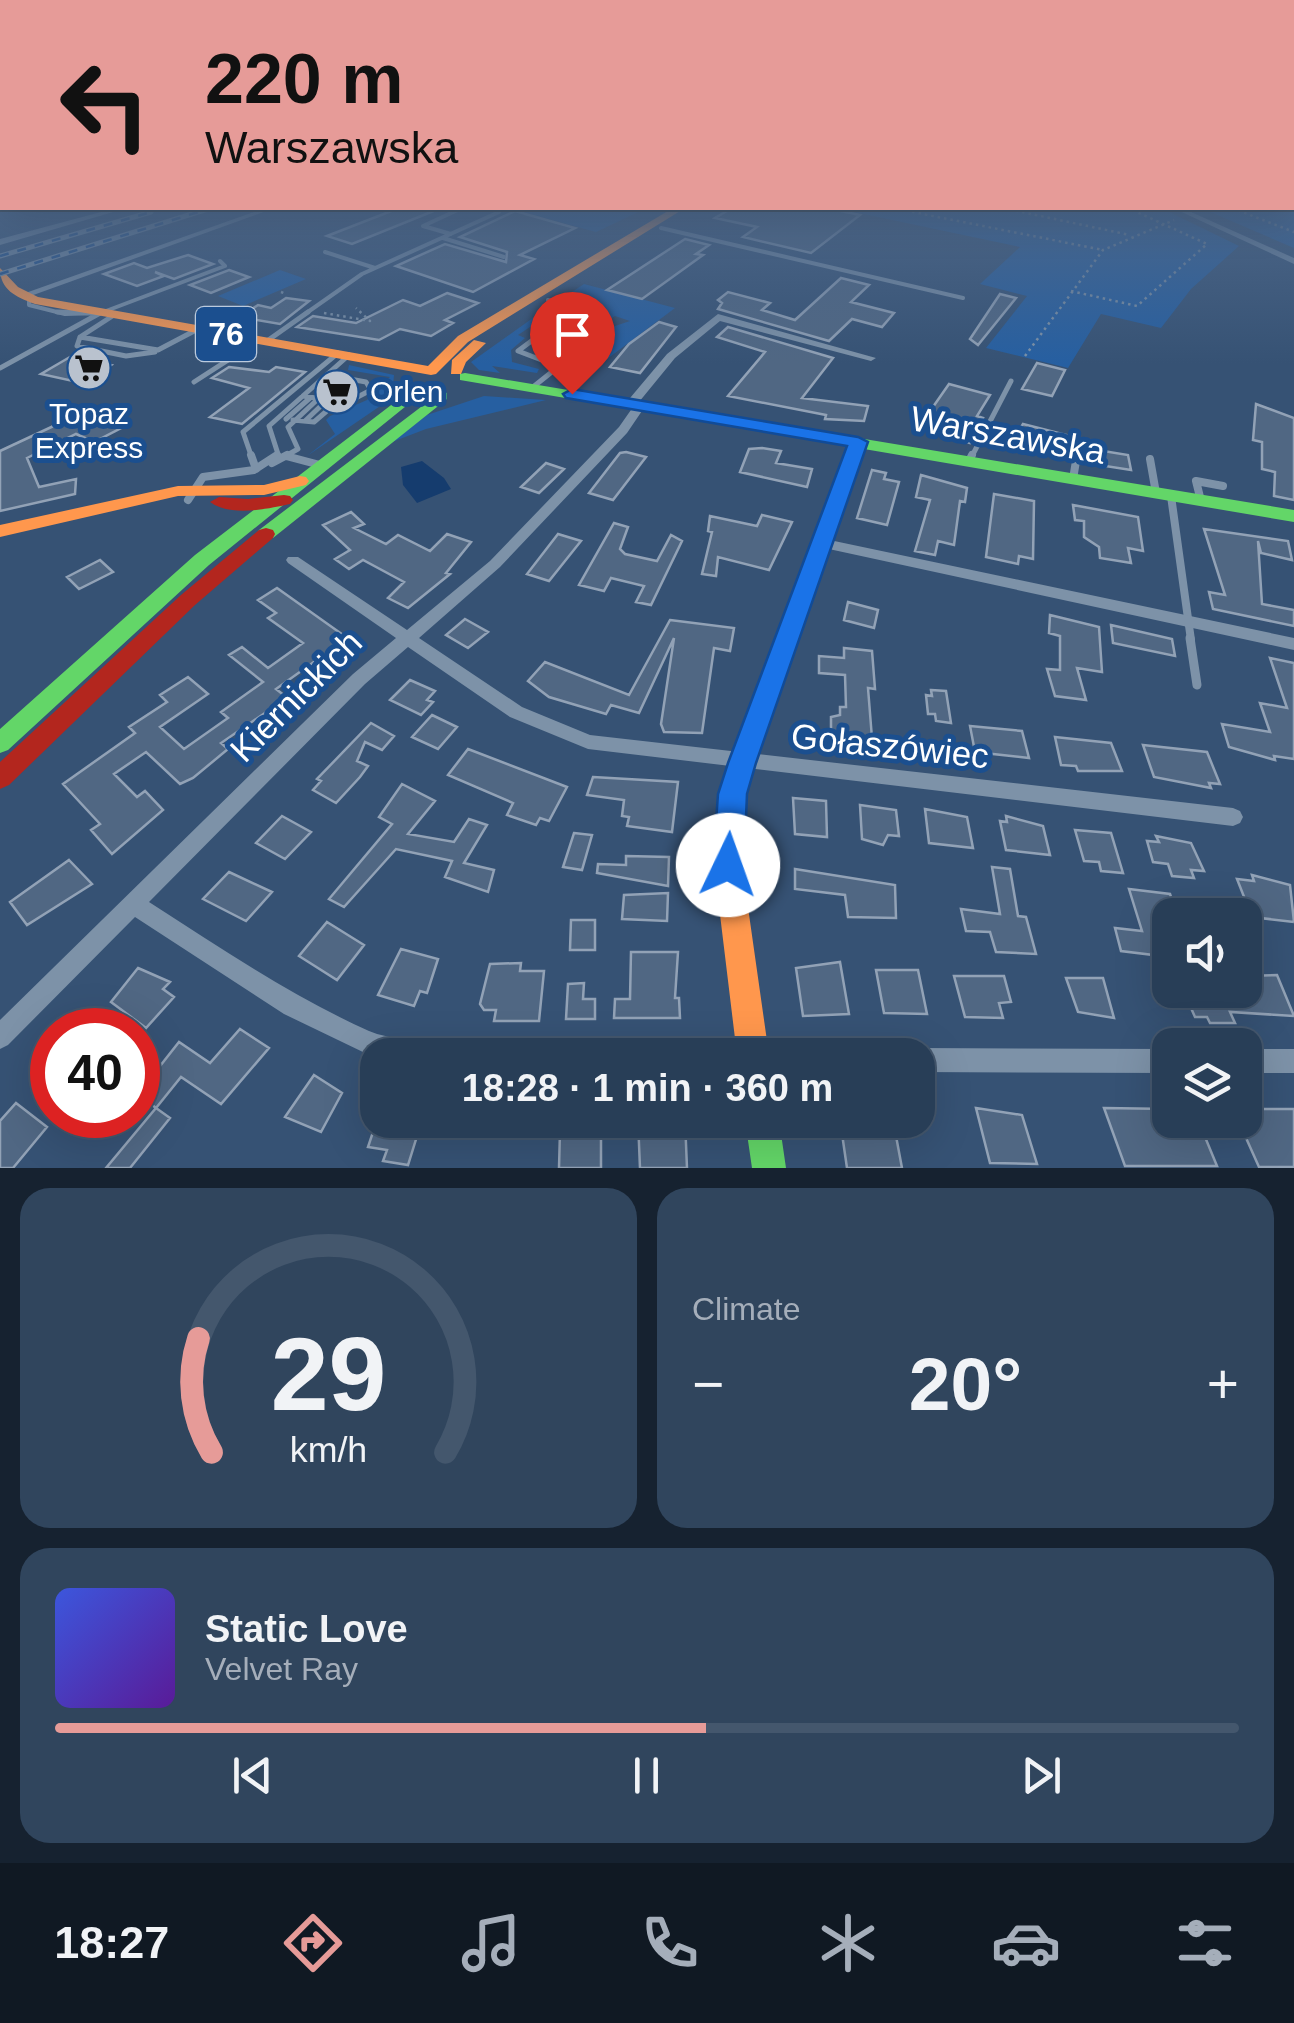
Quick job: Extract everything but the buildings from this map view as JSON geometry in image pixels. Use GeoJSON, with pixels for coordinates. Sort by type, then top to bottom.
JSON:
{"type":"FeatureCollection","features":[{"type":"Feature","properties":{"kind":"main road"},"geometry":{"type":"LineString","coordinates":[[0,778],[463,339],[601,256]]}},
{"type":"Feature","properties":{"kind":"main road"},"geometry":{"type":"LineString","coordinates":[[196,497],[274,503],[456,383],[460,360],[476,345],[618,256]]}},
{"type":"Feature","properties":{"kind":"main road"},"geometry":{"type":"LineString","coordinates":[[0,272],[25,297]]}},
{"type":"Feature","properties":{"kind":"main road","name":"76"},"geometry":{"type":"LineString","coordinates":[[25,297],[351,355],[421,381],[456,383]]}},
{"type":"Feature","properties":{"kind":"main road","name":"Warszawska"},"geometry":{"type":"LineString","coordinates":[[456,383],[533,388],[1294,516]]}},
{"type":"Feature","properties":{"kind":"main road"},"geometry":{"type":"LineString","coordinates":[[751,1038],[728,865],[732,794],[858,442]]}},
{"type":"Feature","properties":{"kind":"main road"},"geometry":{"type":"LineString","coordinates":[[0,531],[136,500],[264,490],[322,474]]}},
{"type":"Feature","properties":{"kind":"main road"},"geometry":{"type":"LineString","coordinates":[[0,744],[228,538],[300,482]]}},
{"type":"Feature","properties":{"kind":"main road"},"geometry":{"type":"LineString","coordinates":[[196,497],[238,515],[228,538]]}},
{"type":"Feature","properties":{"kind":"main road"},"geometry":{"type":"LineString","coordinates":[[764,1138],[768,1168]]}},
{"type":"Feature","properties":{"kind":"street"},"geometry":{"type":"LineString","coordinates":[[25,297],[140,256]]}},
{"type":"Feature","properties":{"kind":"street","name":"Kiernickich"},"geometry":{"type":"LineString","coordinates":[[0,1037],[404,637],[495,564],[623,430],[671,356],[718,317],[871,358]]}},
{"type":"Feature","properties":{"kind":"street"},"geometry":{"type":"LineString","coordinates":[[820,543],[1294,644]]}},
{"type":"Feature","properties":{"kind":"street","name":"Gołaszówiec"},"geometry":{"type":"LineString","coordinates":[[294,560],[516,712],[588,742],[742,763],[1233,817]]}},
{"type":"Feature","properties":{"kind":"street"},"geometry":{"type":"LineString","coordinates":[[133,904],[292,1006],[360,1040]]}},
{"type":"Feature","properties":{"kind":"street"},"geometry":{"type":"LineString","coordinates":[[935,1060],[1152,1061]]}},
{"type":"Feature","properties":{"kind":"street"},"geometry":{"type":"LineString","coordinates":[[1262,1061],[1294,1061]]}},
{"type":"Feature","properties":{"kind":"lane"},"geometry":{"type":"LineString","coordinates":[[336,256],[375,268]]}},
{"type":"Feature","properties":{"kind":"lane"},"geometry":{"type":"LineString","coordinates":[[194,382],[375,268],[403,256]]}},
{"type":"Feature","properties":{"kind":"lane"},"geometry":{"type":"LineString","coordinates":[[499,256],[504,257]]}},
{"type":"Feature","properties":{"kind":"lane"},"geometry":{"type":"LineString","coordinates":[[780,256],[963,298]]}},
{"type":"Feature","properties":{"kind":"lane"},"geometry":{"type":"LineString","coordinates":[[0,368],[108,314],[214,272],[225,266],[220,262]]}},
{"type":"Feature","properties":{"kind":"lane"},"geometry":{"type":"LineString","coordinates":[[548,300],[572,311],[596,312]]}},
{"type":"Feature","properties":{"kind":"lane"},"geometry":{"type":"LineString","coordinates":[[533,388],[604,334],[608,327],[596,312],[572,311],[518,350],[522,356],[560,367]]}},
{"type":"Feature","properties":{"kind":"lane"},"geometry":{"type":"LineString","coordinates":[[583,313],[604,334]]}},
{"type":"Feature","properties":{"kind":"lane"},"geometry":{"type":"LineString","coordinates":[[108,314],[80,337],[77,346],[126,357],[167,348],[198,330]]}},
{"type":"Feature","properties":{"kind":"lane"},"geometry":{"type":"LineString","coordinates":[[278,454],[269,426],[286,419],[351,355]]}},
{"type":"Feature","properties":{"kind":"lane"},"geometry":{"type":"LineString","coordinates":[[256,470],[244,432],[351,355]]}},
{"type":"Feature","properties":{"kind":"lane"},"geometry":{"type":"LineString","coordinates":[[310,398],[336,402],[359,399],[372,385],[328,374]]}},
{"type":"Feature","properties":{"kind":"lane"},"geometry":{"type":"LineString","coordinates":[[969,461],[1011,382]]}},
{"type":"Feature","properties":{"kind":"lane"},"geometry":{"type":"LineString","coordinates":[[286,419],[310,398]]}},
{"type":"Feature","properties":{"kind":"lane"},"geometry":{"type":"LineString","coordinates":[[305,421],[326,401]]}},
{"type":"Feature","properties":{"kind":"lane"},"geometry":{"type":"LineString","coordinates":[[286,419],[314,422],[336,402]]}},
{"type":"Feature","properties":{"kind":"lane"},"geometry":{"type":"LineString","coordinates":[[196,497],[203,476],[256,470],[298,449],[288,434],[286,419]]}},
{"type":"Feature","properties":{"kind":"lane"},"geometry":{"type":"LineString","coordinates":[[1073,479],[1079,445]]}},
{"type":"Feature","properties":{"kind":"lane"},"geometry":{"type":"LineString","coordinates":[[270,464],[278,454]]}},
{"type":"Feature","properties":{"kind":"lane"},"geometry":{"type":"LineString","coordinates":[[278,454],[322,474]]}},
{"type":"Feature","properties":{"kind":"lane"},"geometry":{"type":"LineString","coordinates":[[1150,458],[1163,494],[1189,622],[1197,685]]}},
{"type":"Feature","properties":{"kind":"lane"},"geometry":{"type":"LineString","coordinates":[[1201,501],[1196,481],[1222,486]]}},
{"type":"Feature","properties":{"kind":"path"},"geometry":{"type":"LineString","coordinates":[[1024,356],[1099,256]]}},
{"type":"Feature","properties":{"kind":"path"},"geometry":{"type":"LineString","coordinates":[[1071,291],[1137,306],[1194,256]]}},
{"type":"Feature","properties":{"kind":"path"},"geometry":{"type":"LineString","coordinates":[[310,311],[370,321],[356,308]]}},
{"type":"Feature","properties":{"kind":"shaded area"},"geometry":{"type":"Polygon","coordinates":[[[1011,256],[1228,256],[1191,289],[1161,328],[1101,314],[1068,368],[986,348],[1027,296],[980,284],[1011,256]]]}},
{"type":"Feature","properties":{"kind":"shaded area"},"geometry":{"type":"Polygon","coordinates":[[[280,270],[306,279],[243,306],[218,296],[280,270]]]}},
{"type":"Feature","properties":{"kind":"shaded area"},"geometry":{"type":"Polygon","coordinates":[[[584,284],[675,308],[579,380],[553,375],[585,361],[578,358],[615,326],[630,321],[615,316],[610,319],[597,310],[560,300],[584,284]]]}},
{"type":"Feature","properties":{"kind":"shaded area"},"geometry":{"type":"Polygon","coordinates":[[[551,305],[566,310],[554,311],[518,335],[525,338],[511,350],[512,362],[539,369],[537,373],[492,366],[500,373],[479,370],[471,362],[551,305]]]}},
{"type":"Feature","properties":{"kind":"shaded area"},"geometry":{"type":"Polygon","coordinates":[[[349,365],[394,375],[392,398],[307,456],[335,434],[326,420],[330,416],[367,400],[390,377],[348,370],[349,365]]]}},
{"type":"Feature","properties":{"kind":"shaded area"},"geometry":{"type":"Polygon","coordinates":[[[484,396],[546,400],[426,429],[392,442],[427,415],[484,396]]]}},
{"type":"Feature","properties":{"kind":"shaded area"},"geometry":{"type":"Polygon","coordinates":[[[422,461],[444,478],[451,489],[417,503],[403,485],[401,467],[422,461]]]}},
{"type":"Feature","properties":{"kind":"railway"},"geometry":{"type":"LineString","coordinates":[[0,274],[59,256]]}},
{"type":"Feature","properties":{"kind":"traffic: fast"},"geometry":{"type":"LineString","coordinates":[[465,377],[1294,516]]}},
{"type":"Feature","properties":{"kind":"traffic: fast"},"geometry":{"type":"LineString","coordinates":[[0,743],[202,560],[416,391]]}},
{"type":"Feature","properties":{"kind":"traffic: fast"},"geometry":{"type":"LineString","coordinates":[[266,534],[442,396]]}},
{"type":"Feature","properties":{"kind":"traffic: fast"},"geometry":{"type":"LineString","coordinates":[[779,665],[858,442]]}},
{"type":"Feature","properties":{"kind":"traffic: fast"},"geometry":{"type":"LineString","coordinates":[[765,1138],[769,1168]]}},
{"type":"Feature","properties":{"kind":"traffic: slow"},"geometry":{"type":"LineString","coordinates":[[431,371],[463,339],[601,256]]}},
{"type":"Feature","properties":{"kind":"traffic: slow"},"geometry":{"type":"LineString","coordinates":[[0,272],[14,290],[35,300],[431,371]]}},
{"type":"Feature","properties":{"kind":"traffic: slow"},"geometry":{"type":"LineString","coordinates":[[456,371],[459,360],[479,343]]}},
{"type":"Feature","properties":{"kind":"traffic: slow"},"geometry":{"type":"LineString","coordinates":[[0,531],[178,491],[264,490],[300,481]]}},
{"type":"Feature","properties":{"kind":"traffic: slow"},"geometry":{"type":"LineString","coordinates":[[751,1038],[728,865],[733,794],[779,665]]}},
{"type":"Feature","properties":{"kind":"traffic: jam"},"geometry":{"type":"LineString","coordinates":[[219,502],[248,505],[284,500]]}},
{"type":"Feature","properties":{"kind":"traffic: jam"},"geometry":{"type":"LineString","coordinates":[[0,778],[188,600],[266,534]]}},
{"type":"Feature","properties":{"kind":"place","name":"Topaz Express"},"geometry":{"type":"Point","coordinates":[89,368]}},
{"type":"Feature","properties":{"kind":"place","name":"Orlen"},"geometry":{"type":"Point","coordinates":[337,392]}},
{"type":"Feature","properties":{"kind":"route"},"geometry":{"type":"LineString","coordinates":[[572,394],[858,442],[732,794],[728,865]]}}]}
